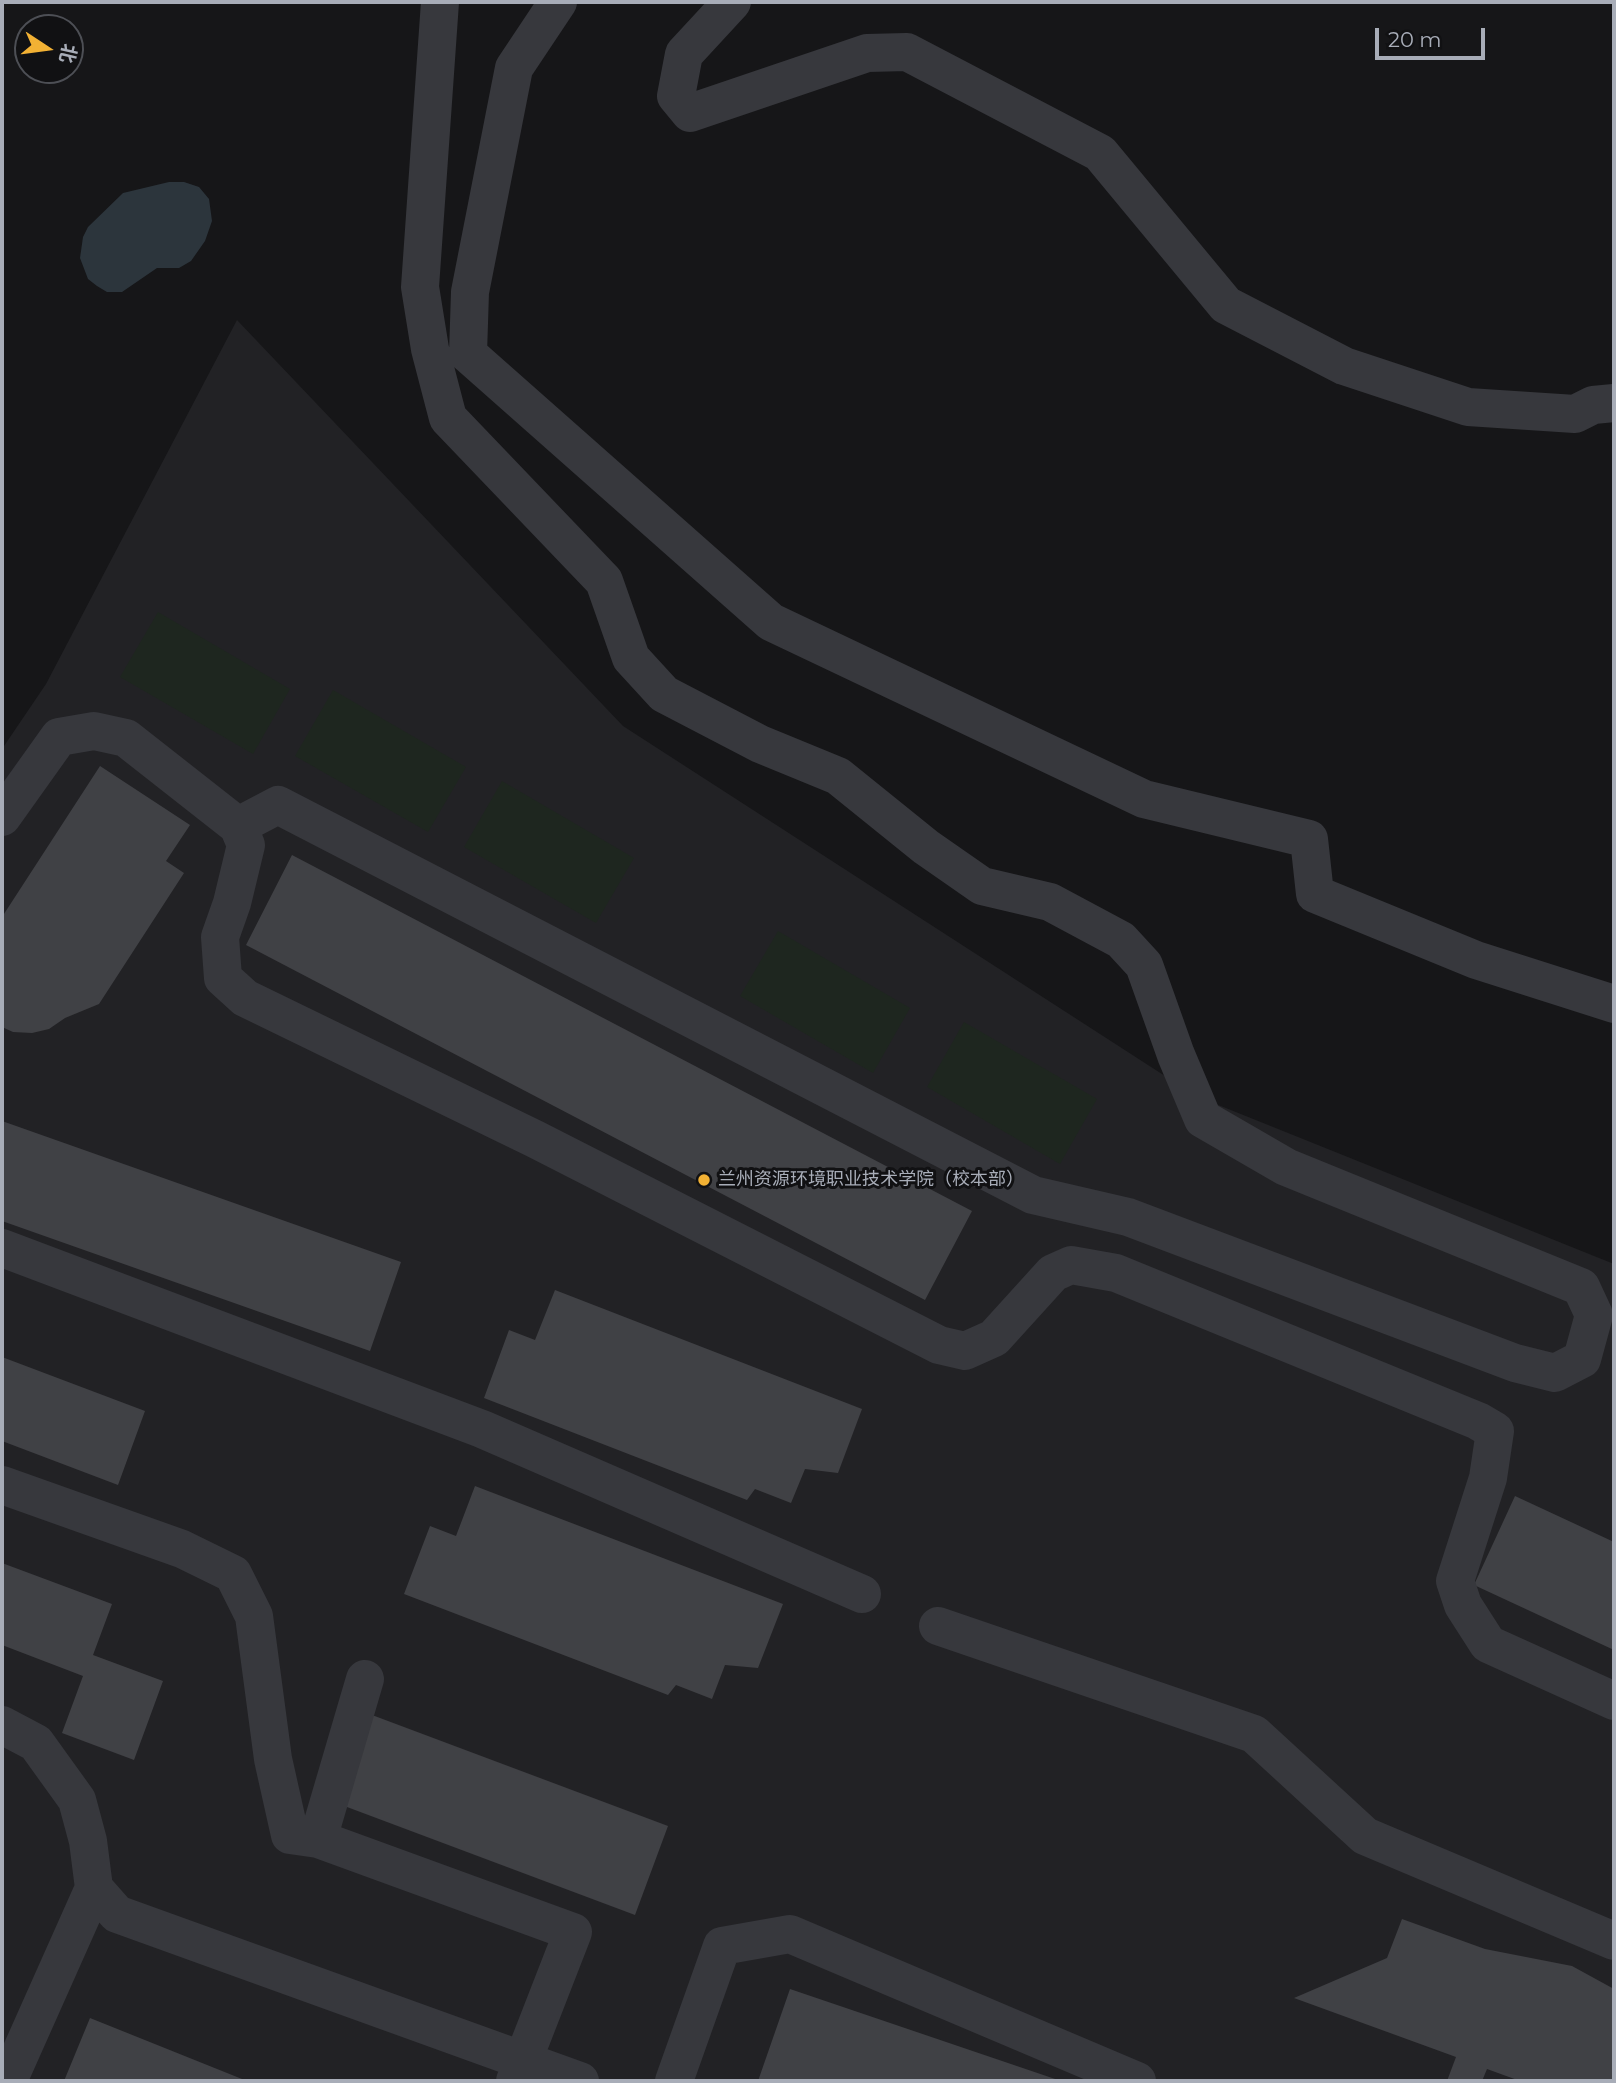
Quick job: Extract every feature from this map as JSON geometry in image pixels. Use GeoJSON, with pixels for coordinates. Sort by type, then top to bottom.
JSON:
{"type":"FeatureCollection","features":[{"type":"Feature","properties":{"kind":"lane"},"geometry":{"type":"LineString","coordinates":[[239,825],[278,805],[1033,1195],[1128,1217],[1515,1363],[1555,1373],[1582,1359],[1594,1315],[1581,1287],[1286,1167],[1203,1119],[1176,1055],[1144,965],[1121,940],[1050,902],[982,886],[926,847],[838,776],[760,744],[664,694],[631,658],[604,581],[448,418],[430,349],[420,287],[440,2]]}},
{"type":"Feature","properties":{"kind":"lane"},"geometry":{"type":"LineString","coordinates":[[468,354],[470,292],[514,68],[558,2]]}},
{"type":"Feature","properties":{"kind":"lane"},"geometry":{"type":"LineString","coordinates":[[732,2],[684,54],[676,96],[690,113],[867,52],[907,52],[1100,153],[1226,305],[1344,366],[1468,407],[1575,414],[1593,405],[1614,403]]}},
{"type":"Feature","properties":{"kind":"lane"},"geometry":{"type":"LineString","coordinates":[[430,349],[468,354],[771,622],[1144,799],[1308,839],[1315,894],[1476,960],[1614,1004]]}},
{"type":"Feature","properties":{"kind":"lane"},"geometry":{"type":"LineString","coordinates":[[2,817],[59,737],[94,732],[126,738],[239,825],[246,845],[232,903],[220,937],[223,978],[245,998],[535,1139],[939,1345],[965,1352],[994,1338],[1053,1273],[1071,1265],[1116,1273],[1478,1421],[1494,1431],[1488,1478],[1455,1581],[1463,1605],[1488,1644],[1614,1701]]}},
{"type":"Feature","properties":{"kind":"lane"},"geometry":{"type":"LineString","coordinates":[[2,1248],[482,1429],[862,1594]]}},
{"type":"Feature","properties":{"kind":"lane"},"geometry":{"type":"LineString","coordinates":[[2,1485],[182,1549],[233,1574],[254,1616],[273,1759],[290,1835],[318,1839],[573,1932],[520,2071]]}},
{"type":"Feature","properties":{"kind":"lane"},"geometry":{"type":"LineString","coordinates":[[938,1626],[1255,1734],[1365,1836],[1614,1941]]}},
{"type":"Feature","properties":{"kind":"lane"},"geometry":{"type":"LineString","coordinates":[[318,1839],[365,1679]]}},
{"type":"Feature","properties":{"kind":"lane"},"geometry":{"type":"LineString","coordinates":[[2,1725],[36,1743],[78,1800],[88,1841],[94,1888],[8,2081]]}},
{"type":"Feature","properties":{"kind":"lane"},"geometry":{"type":"LineString","coordinates":[[94,1888],[117,1913],[520,2071],[580,2081]]}},
{"type":"Feature","properties":{"kind":"lane"},"geometry":{"type":"LineString","coordinates":[[674,2081],[722,1946],[790,1934],[1137,2081]]}},
{"type":"Feature","properties":{"kind":"shaded area"},"geometry":{"type":"Polygon","coordinates":[[[169,182],[184,182],[199,187],[209,199],[212,221],[205,241],[191,261],[179,268],[157,268],[122,292],[107,292],[97,286],[88,279],[80,258],[83,237],[88,227],[123,193],[169,182]]]}},
{"type":"Feature","properties":{"kind":"shaded area","name":"兰州资源环境职业技术学院（校本部）"},"geometry":{"type":"Polygon","coordinates":[[[237,320],[623,726],[1196,1096],[1614,1264],[1614,2081],[2,2081],[2,749],[46,684],[237,320]]]}},
{"type":"Feature","properties":{"kind":"shaded area"},"geometry":{"type":"Polygon","coordinates":[[[158,612],[290,689],[253,754],[120,677],[158,612]]]}},
{"type":"Feature","properties":{"kind":"shaded area"},"geometry":{"type":"Polygon","coordinates":[[[333,690],[466,767],[428,832],[295,756],[333,690]]]}},
{"type":"Feature","properties":{"kind":"shaded area"},"geometry":{"type":"Polygon","coordinates":[[[502,781],[634,858],[596,923],[464,847],[502,781]]]}},
{"type":"Feature","properties":{"kind":"shaded area"},"geometry":{"type":"Polygon","coordinates":[[[778,931],[910,1008],[873,1073],[740,996],[778,931]]]}},
{"type":"Feature","properties":{"kind":"shaded area"},"geometry":{"type":"Polygon","coordinates":[[[964,1022],[1097,1099],[1060,1164],[927,1087],[964,1022]]]}},
{"type":"Feature","properties":{"kind":"building"},"geometry":{"type":"Polygon","coordinates":[[[100,766],[190,825],[166,861],[184,873],[99,1004],[65,1018],[49,1029],[32,1033],[13,1032],[2,1027],[2,917],[100,766]]]}},
{"type":"Feature","properties":{"kind":"building"},"geometry":{"type":"Polygon","coordinates":[[[292,855],[972,1211],[925,1300],[246,945],[292,855]]]}},
{"type":"Feature","properties":{"kind":"building"},"geometry":{"type":"Polygon","coordinates":[[[2,1121],[401,1262],[370,1351],[2,1221],[2,1121]]]}},
{"type":"Feature","properties":{"kind":"building"},"geometry":{"type":"Polygon","coordinates":[[[555,1290],[862,1409],[838,1473],[805,1469],[791,1503],[755,1489],[747,1500],[484,1398],[509,1330],[535,1340],[555,1290]]]}},
{"type":"Feature","properties":{"kind":"building"},"geometry":{"type":"Polygon","coordinates":[[[2,1357],[145,1411],[118,1485],[2,1441],[2,1357]]]}},
{"type":"Feature","properties":{"kind":"building"},"geometry":{"type":"Polygon","coordinates":[[[475,1486],[783,1604],[758,1668],[725,1665],[712,1699],[676,1685],[668,1695],[404,1594],[430,1526],[456,1536],[475,1486]]]}},
{"type":"Feature","properties":{"kind":"building"},"geometry":{"type":"Polygon","coordinates":[[[1515,1496],[1614,1542],[1614,1650],[1474,1585],[1515,1496]]]}},
{"type":"Feature","properties":{"kind":"building"},"geometry":{"type":"Polygon","coordinates":[[[2,1563],[112,1604],[93,1655],[163,1681],[134,1760],[62,1733],[83,1676],[2,1645],[2,1563]]]}},
{"type":"Feature","properties":{"kind":"building"},"geometry":{"type":"Polygon","coordinates":[[[372,1715],[668,1826],[635,1915],[339,1804],[372,1715]]]}},
{"type":"Feature","properties":{"kind":"building"},"geometry":{"type":"Polygon","coordinates":[[[1402,1919],[1485,1949],[1572,1966],[1614,1989],[1614,2081],[1520,2081],[1487,2069],[1482,2081],[1447,2081],[1456,2057],[1294,1998],[1387,1958],[1402,1919]]]}},
{"type":"Feature","properties":{"kind":"building"},"geometry":{"type":"Polygon","coordinates":[[[790,1989],[1061,2081],[758,2081],[790,1989]]]}},
{"type":"Feature","properties":{"kind":"building"},"geometry":{"type":"Polygon","coordinates":[[[90,2018],[247,2081],[64,2081],[90,2018]]]}},
{"type":"Feature","properties":{"kind":"place","name":"兰州资源环境职业技术学院（校本部）"},"geometry":{"type":"Point","coordinates":[704,1180]}}]}
